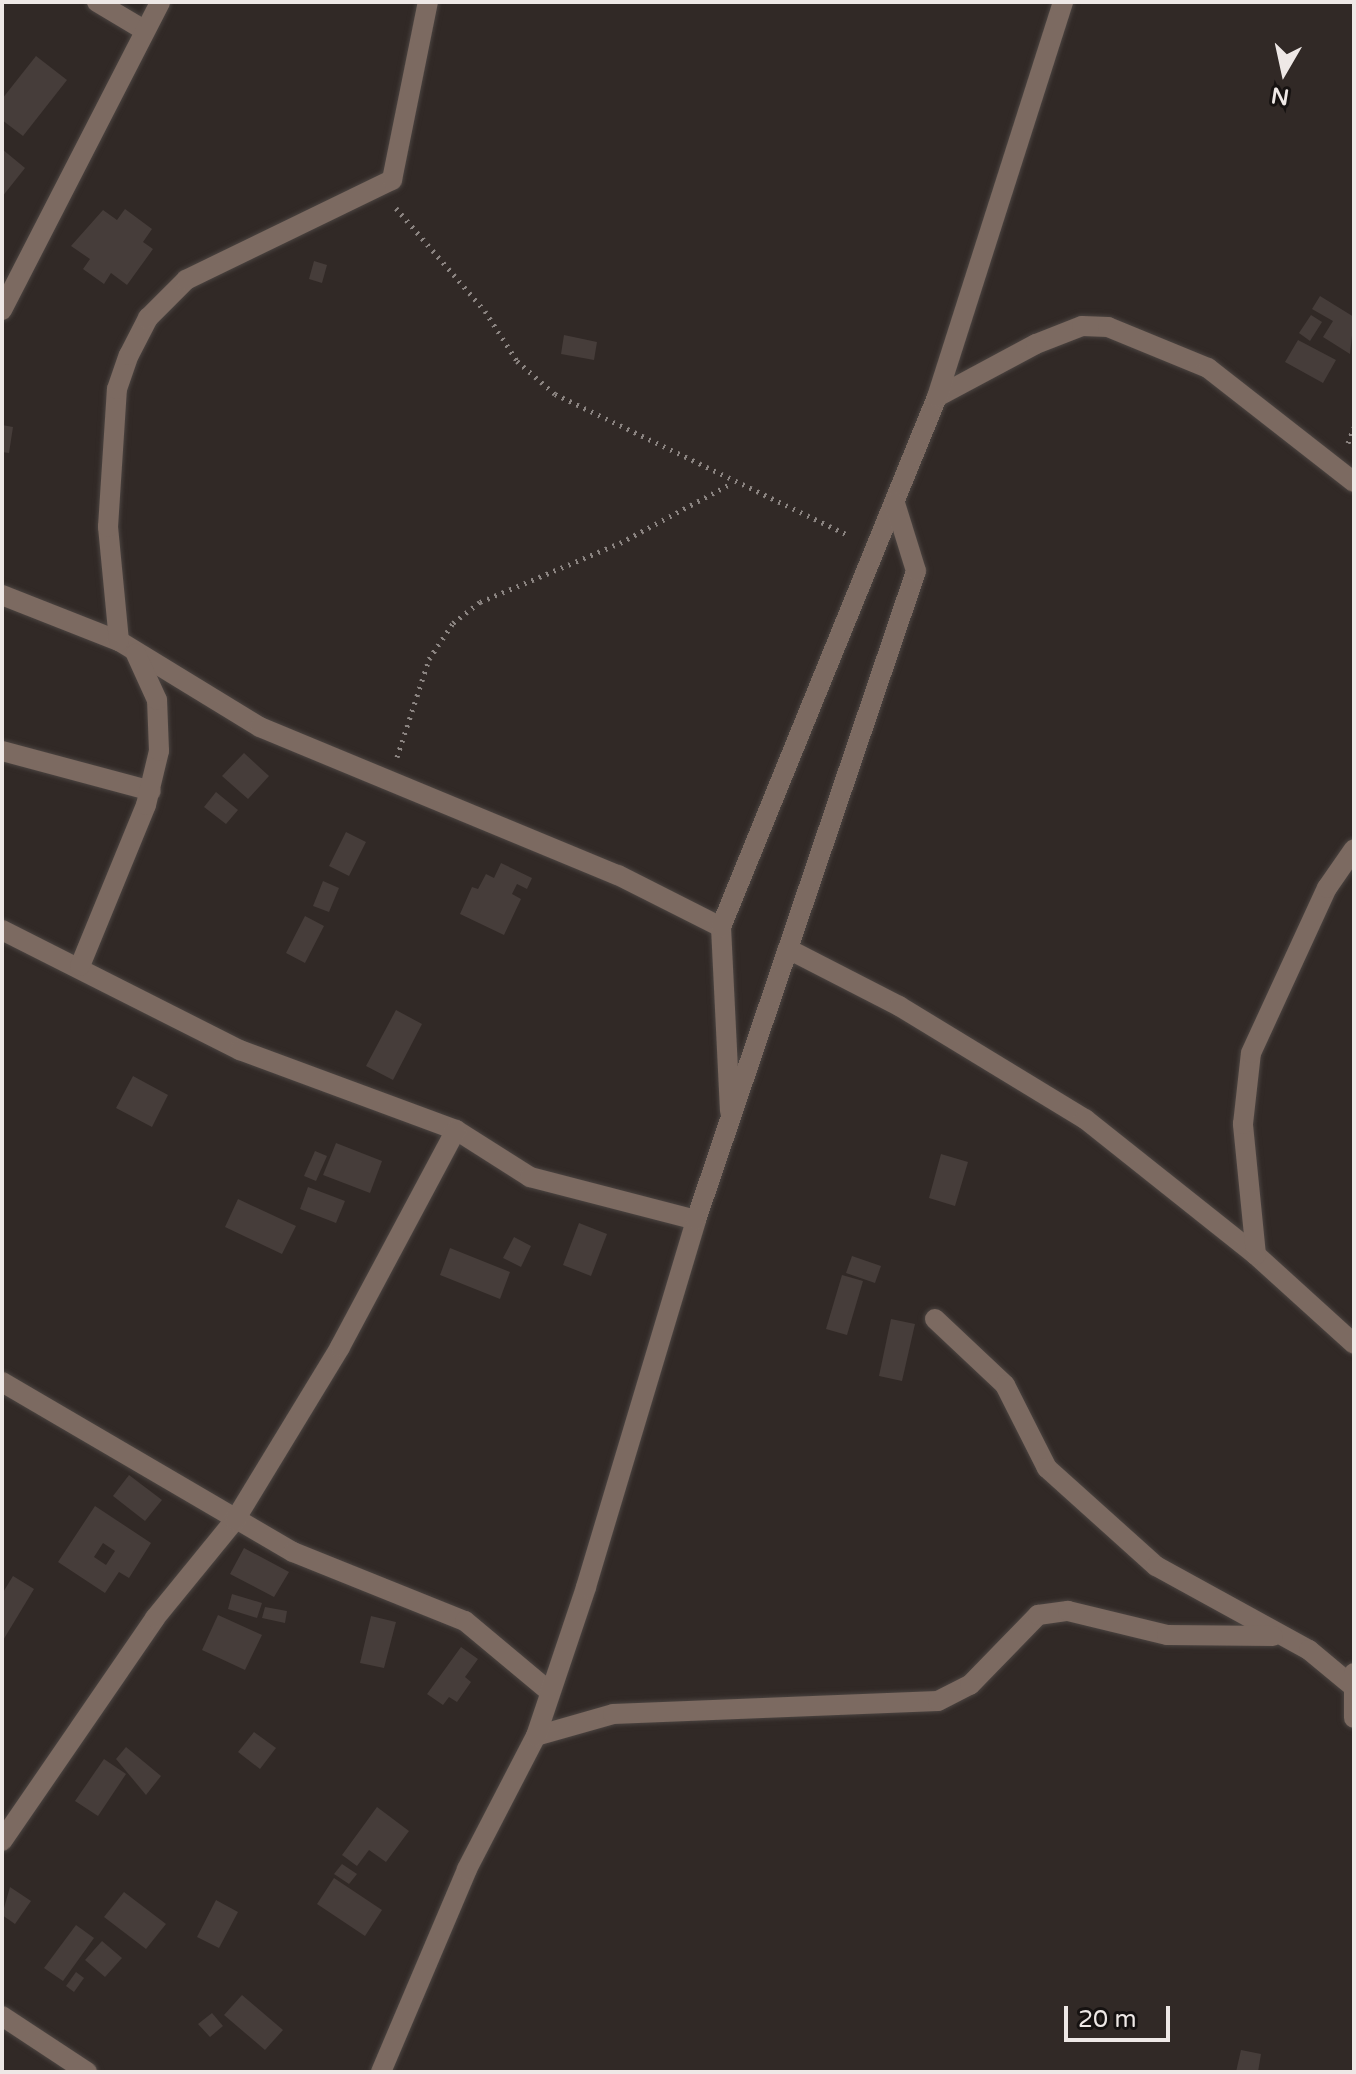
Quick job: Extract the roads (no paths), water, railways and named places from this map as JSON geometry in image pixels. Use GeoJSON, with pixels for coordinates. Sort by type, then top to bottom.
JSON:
{"type":"FeatureCollection","features":[{"type":"Feature","properties":{"kind":"street"},"geometry":{"type":"LineString","coordinates":[[97,2],[144,30]]}},
{"type":"Feature","properties":{"kind":"street"},"geometry":{"type":"LineString","coordinates":[[2,310],[160,2]]}},
{"type":"Feature","properties":{"kind":"street"},"geometry":{"type":"LineString","coordinates":[[119,641],[106,564],[117,389],[148,318],[186,280],[317,213],[381,191],[399,163],[428,2]]}},
{"type":"Feature","properties":{"kind":"street"},"geometry":{"type":"LineString","coordinates":[[731,1121],[721,927],[937,397],[1063,2]]}},
{"type":"Feature","properties":{"kind":"street"},"geometry":{"type":"LineString","coordinates":[[937,397],[1036,344],[1082,326],[1108,327],[1226,379],[1354,482]]}},
{"type":"Feature","properties":{"kind":"street"},"geometry":{"type":"LineString","coordinates":[[381,2072],[467,1869],[536,1736],[696,1220],[916,571],[895,503]]}},
{"type":"Feature","properties":{"kind":"street"},"geometry":{"type":"LineString","coordinates":[[2,595],[119,641],[260,727],[721,927]]}},
{"type":"Feature","properties":{"kind":"street"},"geometry":{"type":"LineString","coordinates":[[80,966],[151,791],[160,729],[136,654]]}},
{"type":"Feature","properties":{"kind":"street"},"geometry":{"type":"LineString","coordinates":[[2,751],[151,791]]}},
{"type":"Feature","properties":{"kind":"street"},"geometry":{"type":"LineString","coordinates":[[1256,1255],[1243,1124],[1251,1053],[1327,888],[1354,849]]}},
{"type":"Feature","properties":{"kind":"street"},"geometry":{"type":"LineString","coordinates":[[2,930],[80,966],[240,1050],[456,1130],[530,1177],[696,1220]]}},
{"type":"Feature","properties":{"kind":"street"},"geometry":{"type":"LineString","coordinates":[[788,949],[924,1020],[1085,1119],[1256,1255],[1354,1344]]}},
{"type":"Feature","properties":{"kind":"street"},"geometry":{"type":"LineString","coordinates":[[2,1841],[155,1618],[235,1520],[340,1347],[456,1130]]}},
{"type":"Feature","properties":{"kind":"street"},"geometry":{"type":"LineString","coordinates":[[935,1319],[1005,1385],[1047,1468],[1156,1566],[1273,1636],[1309,1650],[1352,1679],[1354,1718]]}},
{"type":"Feature","properties":{"kind":"street"},"geometry":{"type":"LineString","coordinates":[[2,1382],[293,1552],[443,1609],[550,1692]]}},
{"type":"Feature","properties":{"kind":"street"},"geometry":{"type":"LineString","coordinates":[[536,1736],[613,1714],[938,1701],[970,1685],[1038,1615],[1077,1612],[1167,1635],[1273,1636]]}},
{"type":"Feature","properties":{"kind":"street"},"geometry":{"type":"LineString","coordinates":[[2,2016],[87,2072]]}}]}
